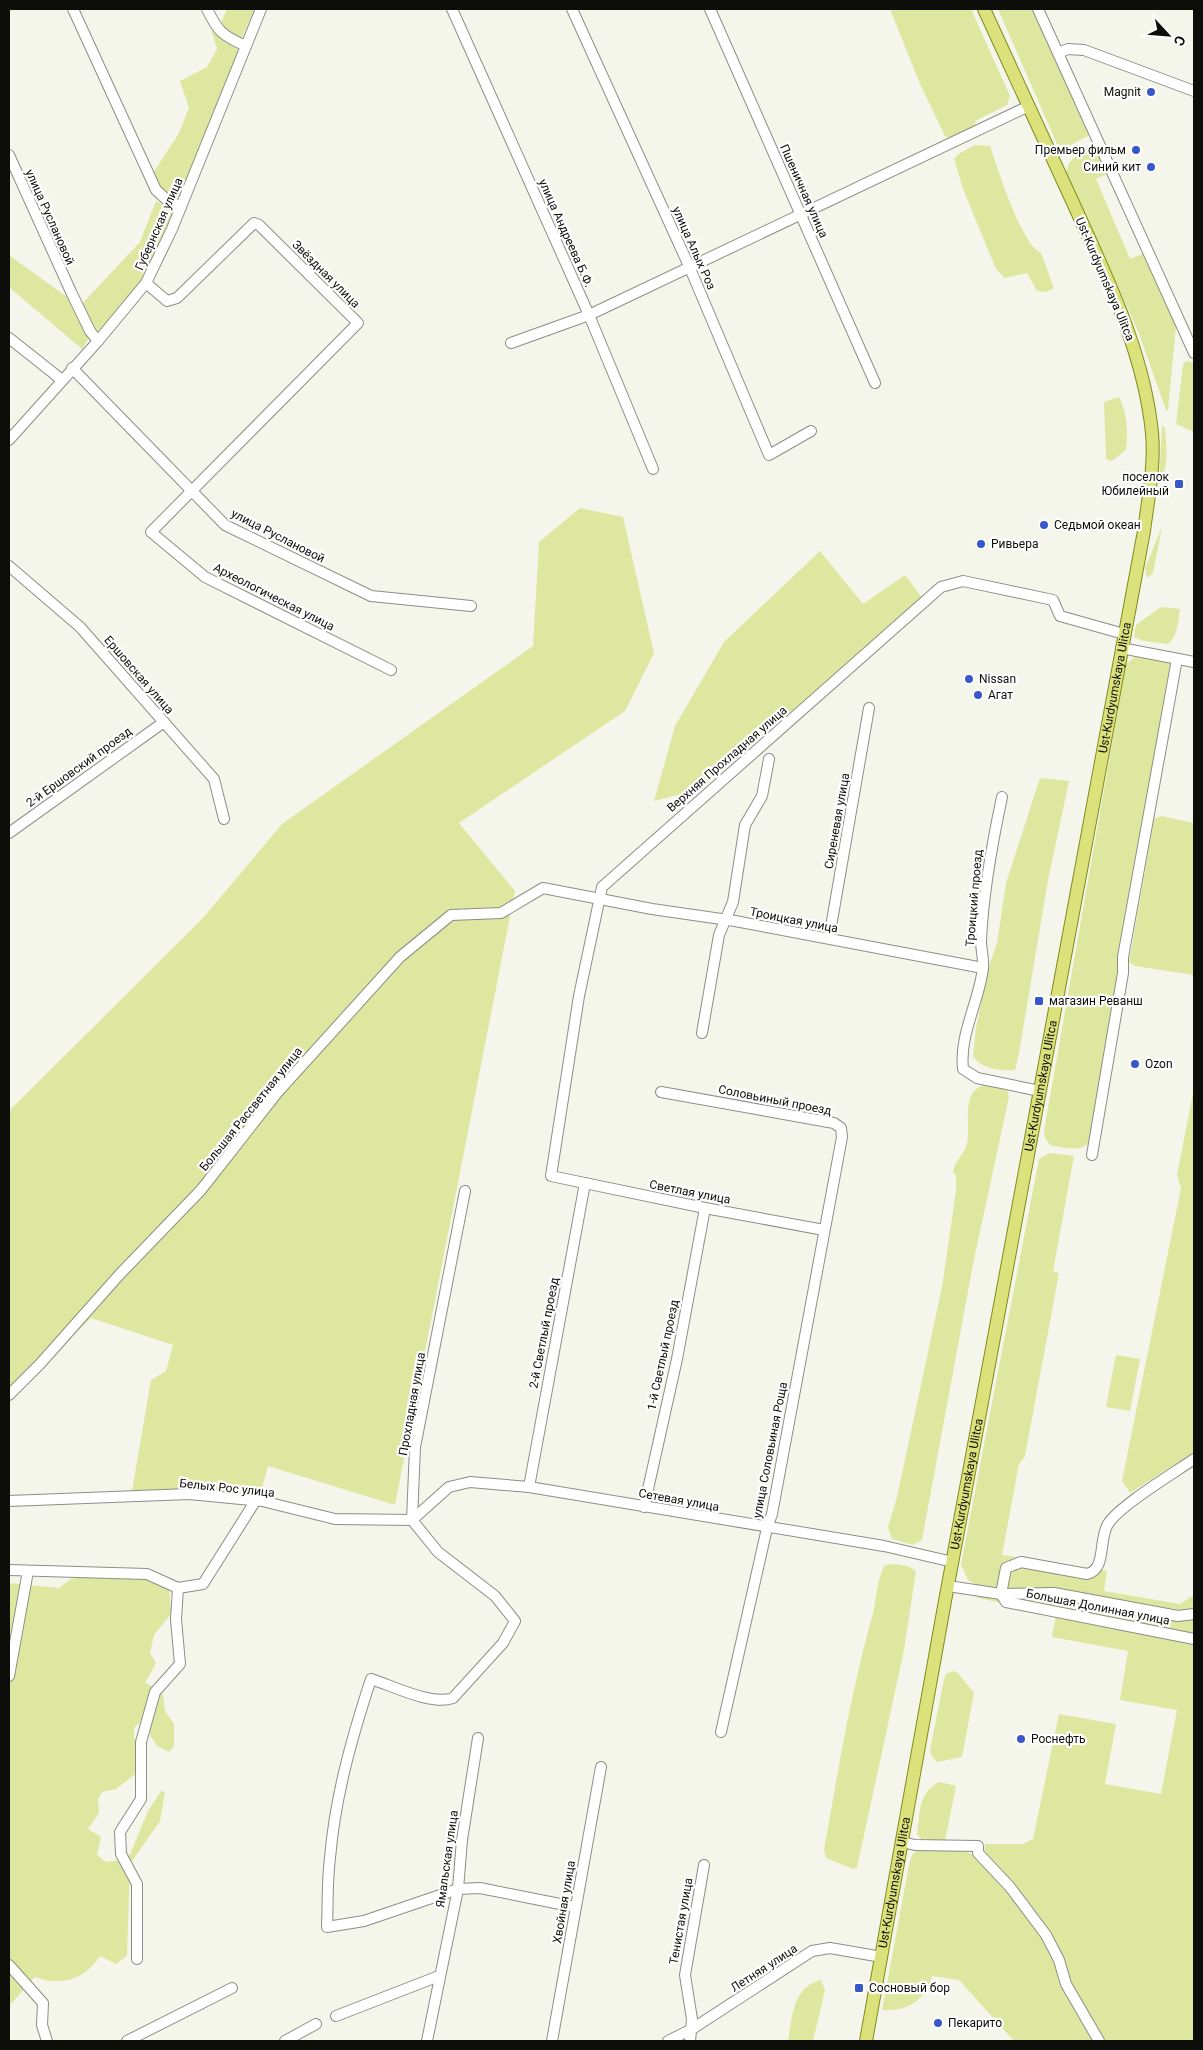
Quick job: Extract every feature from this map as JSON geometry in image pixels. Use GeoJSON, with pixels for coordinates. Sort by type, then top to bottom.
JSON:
{"type":"FeatureCollection","features":[{"type":"Feature","properties":{"kind":"main road","name":"Ust-Kurdyumskaya Ulitca"},"geometry":{"type":"LineString","coordinates":[[866,2041],[948,1586],[1144,531],[1152,454],[1149,415],[1141,373],[1130,334],[1108,280],[984,9]]}},
{"type":"Feature","properties":{"kind":"street"},"geometry":{"type":"LineString","coordinates":[[73,9],[156,190],[167,200],[181,207]]}},
{"type":"Feature","properties":{"kind":"street"},"geometry":{"type":"LineString","coordinates":[[206,9],[215,26],[225,37],[246,46]]}},
{"type":"Feature","properties":{"kind":"street","name":"Губернская улица"},"geometry":{"type":"LineString","coordinates":[[10,435],[98,341],[146,283],[181,207],[261,9]]}},
{"type":"Feature","properties":{"kind":"street","name":"улица Андреева Б.Ф."},"geometry":{"type":"LineString","coordinates":[[452,9],[588,315],[653,469]]}},
{"type":"Feature","properties":{"kind":"street","name":"улица Алых Роз"},"geometry":{"type":"LineString","coordinates":[[572,9],[689,266],[769,455],[811,431]]}},
{"type":"Feature","properties":{"kind":"street","name":"Пшеничная улица"},"geometry":{"type":"LineString","coordinates":[[710,9],[875,383]]}},
{"type":"Feature","properties":{"kind":"street"},"geometry":{"type":"LineString","coordinates":[[1038,9],[1194,352]]}},
{"type":"Feature","properties":{"kind":"street"},"geometry":{"type":"LineString","coordinates":[[1058,53],[1068,49],[1084,50],[1194,91]]}},
{"type":"Feature","properties":{"kind":"street"},"geometry":{"type":"LineString","coordinates":[[511,344],[588,315],[1029,106]]}},
{"type":"Feature","properties":{"kind":"street","name":"улица Руслановой"},"geometry":{"type":"LineString","coordinates":[[9,155],[72,294],[90,331],[98,341]]}},
{"type":"Feature","properties":{"kind":"street","name":"Звёздная улица"},"geometry":{"type":"LineString","coordinates":[[146,283],[167,301],[177,298],[254,224],[259,225],[358,323],[192,491]]}},
{"type":"Feature","properties":{"kind":"street"},"geometry":{"type":"LineString","coordinates":[[9,338],[62,380]]}},
{"type":"Feature","properties":{"kind":"street","name":"улица Руслановой"},"geometry":{"type":"LineString","coordinates":[[72,368],[225,525],[370,596],[470,606]]}},
{"type":"Feature","properties":{"kind":"street","name":"Археологическая улица"},"geometry":{"type":"LineString","coordinates":[[192,491],[151,532],[205,577],[391,670]]}},
{"type":"Feature","properties":{"kind":"street","name":"Ершовская улица"},"geometry":{"type":"LineString","coordinates":[[9,566],[80,628],[214,779],[224,819]]}},
{"type":"Feature","properties":{"kind":"street","name":"Верхняя Прохладная улица"},"geometry":{"type":"LineString","coordinates":[[551,1176],[579,996],[602,887],[941,587],[963,581],[1053,600],[1060,616],[1124,634]]}},
{"type":"Feature","properties":{"kind":"street"},"geometry":{"type":"LineString","coordinates":[[1121,648],[1194,662]]}},
{"type":"Feature","properties":{"kind":"street"},"geometry":{"type":"LineString","coordinates":[[1092,1155],[1123,973],[1123,957],[1177,660]]}},
{"type":"Feature","properties":{"kind":"street","name":"Сиреневая улица"},"geometry":{"type":"LineString","coordinates":[[829,938],[869,708]]}},
{"type":"Feature","properties":{"kind":"street","name":"2-й Ершовский проезд"},"geometry":{"type":"LineString","coordinates":[[9,833],[164,722]]}},
{"type":"Feature","properties":{"kind":"street"},"geometry":{"type":"LineString","coordinates":[[702,1033],[718,935],[733,902],[745,825],[762,796],[769,759]]}},
{"type":"Feature","properties":{"kind":"street","name":"Троицкий проезд"},"geometry":{"type":"LineString","coordinates":[[1002,797],[989,864],[982,942],[983,968],[963,1053],[962,1070],[977,1078],[1040,1091]]}},
{"type":"Feature","properties":{"kind":"street","name":"Большая Рассветная улица"},"geometry":{"type":"LineString","coordinates":[[9,1395],[40,1364],[120,1274],[200,1190],[277,1093],[400,956],[452,915],[500,913],[543,888],[599,899]]}},
{"type":"Feature","properties":{"kind":"street","name":"Троицкая улица"},"geometry":{"type":"LineString","coordinates":[[599,899],[829,938],[983,968]]}},
{"type":"Feature","properties":{"kind":"street","name":"Соловьиный проезд"},"geometry":{"type":"LineString","coordinates":[[661,1092],[834,1123],[841,1128],[842,1137],[824,1230]]}},
{"type":"Feature","properties":{"kind":"street","name":"Светлая улица"},"geometry":{"type":"LineString","coordinates":[[551,1176],[705,1208],[824,1230]]}},
{"type":"Feature","properties":{"kind":"street","name":"2-й Светлый проезд"},"geometry":{"type":"LineString","coordinates":[[529,1487],[585,1183]]}},
{"type":"Feature","properties":{"kind":"street","name":"Прохладная улица"},"geometry":{"type":"LineString","coordinates":[[412,1520],[415,1447],[466,1191]]}},
{"type":"Feature","properties":{"kind":"street","name":"1-й Светлый проезд"},"geometry":{"type":"LineString","coordinates":[[644,1506],[677,1359],[705,1208]]}},
{"type":"Feature","properties":{"kind":"street","name":"улица Соловьиная Роща"},"geometry":{"type":"LineString","coordinates":[[721,1732],[767,1528],[772,1514],[824,1230]]}},
{"type":"Feature","properties":{"kind":"street"},"geometry":{"type":"LineString","coordinates":[[1002,1594],[1006,1568],[1015,1563],[1021,1562],[1087,1574],[1094,1572],[1098,1566],[1104,1531],[1114,1516],[1194,1459]]}},
{"type":"Feature","properties":{"kind":"street","name":"Сетевая улица"},"geometry":{"type":"LineString","coordinates":[[412,1520],[449,1487],[470,1482],[529,1487],[644,1506],[884,1546],[953,1562]]}},
{"type":"Feature","properties":{"kind":"street","name":"Белых Рос улица"},"geometry":{"type":"LineString","coordinates":[[9,1501],[189,1494],[256,1500],[335,1518],[412,1520]]}},
{"type":"Feature","properties":{"kind":"street"},"geometry":{"type":"LineString","coordinates":[[9,1570],[147,1574],[178,1588],[203,1584],[256,1500]]}},
{"type":"Feature","properties":{"kind":"street"},"geometry":{"type":"LineString","coordinates":[[412,1520],[438,1552],[495,1596],[515,1621],[503,1643],[453,1698],[443,1702],[432,1700],[371,1679],[356,1723],[340,1790],[330,1858],[327,1927],[364,1921],[458,1889],[480,1888],[575,1908]]}},
{"type":"Feature","properties":{"kind":"street"},"geometry":{"type":"LineString","coordinates":[[9,1676],[28,1570]]}},
{"type":"Feature","properties":{"kind":"street","name":"Большая Долинная улица"},"geometry":{"type":"LineString","coordinates":[[948,1586],[1002,1594],[1054,1593],[1178,1616],[1191,1615]]}},
{"type":"Feature","properties":{"kind":"street"},"geometry":{"type":"LineString","coordinates":[[137,1959],[137,1884],[121,1854],[120,1832],[141,1799],[141,1742],[155,1692],[180,1664],[176,1619],[178,1588]]}},
{"type":"Feature","properties":{"kind":"street","name":"Большая Долинная улица"},"geometry":{"type":"LineString","coordinates":[[1002,1594],[1006,1602],[1194,1639]]}},
{"type":"Feature","properties":{"kind":"street","name":"Ямальская улица"},"geometry":{"type":"LineString","coordinates":[[427,2041],[458,1889],[462,1840],[478,1738]]}},
{"type":"Feature","properties":{"kind":"street","name":"Хвойная улица"},"geometry":{"type":"LineString","coordinates":[[552,2041],[602,1767]]}},
{"type":"Feature","properties":{"kind":"street"},"geometry":{"type":"LineString","coordinates":[[902,1842],[915,1845],[978,1846],[978,1853],[1010,1887],[1046,1936],[1058,1960],[1066,1984],[1099,2041]]}},
{"type":"Feature","properties":{"kind":"street","name":"Тенистая улица"},"geometry":{"type":"LineString","coordinates":[[690,2041],[692,2029],[685,1975],[704,1865]]}},
{"type":"Feature","properties":{"kind":"street","name":"Летняя улица"},"geometry":{"type":"LineString","coordinates":[[668,2041],[692,2029],[812,1951],[830,1948],[882,1957]]}},
{"type":"Feature","properties":{"kind":"street"},"geometry":{"type":"LineString","coordinates":[[9,1965],[42,2003],[42,2025],[47,2041]]}},
{"type":"Feature","properties":{"kind":"street"},"geometry":{"type":"LineString","coordinates":[[336,2016],[439,1976]]}},
{"type":"Feature","properties":{"kind":"street"},"geometry":{"type":"LineString","coordinates":[[127,2041],[232,1988]]}},
{"type":"Feature","properties":{"kind":"street"},"geometry":{"type":"LineString","coordinates":[[285,2041],[316,2024]]}},
{"type":"Feature","properties":{"kind":"green space"},"geometry":{"type":"Polygon","coordinates":[[[227,9],[255,9],[241,39],[227,34],[218,24],[221,23],[227,9]]]}},
{"type":"Feature","properties":{"kind":"green space"},"geometry":{"type":"Polygon","coordinates":[[[890,9],[971,9],[1010,96],[1007,105],[975,121],[976,127],[952,140],[945,136],[920,84],[890,9]]]}},
{"type":"Feature","properties":{"kind":"green space"},"geometry":{"type":"Polygon","coordinates":[[[998,9],[1034,9],[1090,135],[1065,148],[1057,144],[998,9]]]}},
{"type":"Feature","properties":{"kind":"green space"},"geometry":{"type":"Polygon","coordinates":[[[211,29],[223,41],[237,49],[238,54],[179,197],[169,196],[162,190],[153,173],[179,133],[189,108],[180,81],[207,67],[217,49],[211,29]]]}},
{"type":"Feature","properties":{"kind":"green space"},"geometry":{"type":"Polygon","coordinates":[[[975,145],[990,146],[1018,221],[1033,247],[1041,253],[1054,288],[1046,292],[1037,291],[1027,273],[1005,278],[996,269],[963,189],[954,159],[960,153],[975,145]]]}},
{"type":"Feature","properties":{"kind":"green space"},"geometry":{"type":"Polygon","coordinates":[[[1089,150],[1100,156],[1108,174],[1096,179],[1130,259],[1144,253],[1176,326],[1168,410],[1166,410],[1138,331],[1067,173],[1067,168],[1071,161],[1089,150]]]}},
{"type":"Feature","properties":{"kind":"green space"},"geometry":{"type":"Polygon","coordinates":[[[156,201],[170,208],[173,214],[142,279],[101,330],[91,328],[81,305],[140,242],[156,201]]]}},
{"type":"Feature","properties":{"kind":"green space"},"geometry":{"type":"Polygon","coordinates":[[[9,255],[71,300],[89,338],[82,349],[9,287],[9,255]]]}},
{"type":"Feature","properties":{"kind":"green space"},"geometry":{"type":"Polygon","coordinates":[[[1186,361],[1193,362],[1194,365],[1194,432],[1176,424],[1183,365],[1186,361]]]}},
{"type":"Feature","properties":{"kind":"green space"},"geometry":{"type":"Polygon","coordinates":[[[1119,397],[1127,423],[1126,450],[1112,461],[1106,459],[1104,402],[1119,397]]]}},
{"type":"Feature","properties":{"kind":"green space"},"geometry":{"type":"Polygon","coordinates":[[[1162,425],[1165,428],[1166,464],[1159,481],[1162,425]]]}},
{"type":"Feature","properties":{"kind":"green space"},"geometry":{"type":"Polygon","coordinates":[[[580,508],[623,517],[654,653],[625,711],[459,823],[515,891],[395,1505],[268,1466],[260,1495],[132,1491],[151,1380],[166,1371],[173,1345],[91,1318],[9,1400],[9,1111],[203,918],[282,824],[533,646],[539,542],[580,508]]]}},
{"type":"Feature","properties":{"kind":"green space"},"geometry":{"type":"Polygon","coordinates":[[[1162,527],[1153,573],[1147,578],[1145,568],[1162,527]]]}},
{"type":"Feature","properties":{"kind":"green space"},"geometry":{"type":"Polygon","coordinates":[[[820,551],[863,604],[905,575],[923,599],[701,789],[654,801],[675,726],[724,642],[820,551]]]}},
{"type":"Feature","properties":{"kind":"green space"},"geometry":{"type":"Polygon","coordinates":[[[1161,607],[1180,609],[1177,628],[1171,641],[1168,644],[1144,641],[1134,637],[1136,625],[1161,607]]]}},
{"type":"Feature","properties":{"kind":"green space"},"geometry":{"type":"Polygon","coordinates":[[[1135,657],[1168,662],[1172,668],[1089,1143],[1080,1148],[1065,1148],[1050,1145],[1045,1138],[1044,1131],[1126,664],[1135,657]]]}},
{"type":"Feature","properties":{"kind":"green space"},"geometry":{"type":"Polygon","coordinates":[[[1040,778],[1069,781],[1048,880],[1019,1053],[1015,1070],[1003,1070],[987,1067],[973,1057],[976,1028],[989,966],[997,943],[1006,883],[1040,778]]]}},
{"type":"Feature","properties":{"kind":"green space"},"geometry":{"type":"Polygon","coordinates":[[[1162,816],[1194,823],[1194,975],[1135,966],[1129,962],[1154,819],[1162,816]]]}},
{"type":"Feature","properties":{"kind":"green space"},"geometry":{"type":"Polygon","coordinates":[[[985,1085],[1007,1089],[1009,1097],[974,1259],[922,1540],[913,1545],[892,1539],[888,1527],[897,1497],[942,1287],[956,1191],[956,1176],[953,1171],[967,1144],[969,1101],[977,1088],[985,1085]]]}},
{"type":"Feature","properties":{"kind":"green space"},"geometry":{"type":"Polygon","coordinates":[[[1194,1088],[1194,1452],[1130,1493],[1122,1481],[1181,1188],[1177,1175],[1194,1088]]]}},
{"type":"Feature","properties":{"kind":"green space"},"geometry":{"type":"Polygon","coordinates":[[[1049,1153],[1074,1156],[1053,1271],[1059,1273],[1025,1456],[1019,1464],[1002,1555],[1107,1571],[1104,1591],[1180,1604],[1194,1595],[1194,1609],[1187,1611],[1055,1589],[995,1588],[977,1585],[968,1580],[961,1564],[1039,1159],[1049,1153]]]}},
{"type":"Feature","properties":{"kind":"green space"},"geometry":{"type":"Polygon","coordinates":[[[1116,1355],[1140,1359],[1130,1411],[1106,1407],[1116,1355]]]}},
{"type":"Feature","properties":{"kind":"green space"},"geometry":{"type":"Polygon","coordinates":[[[885,1565],[908,1566],[916,1571],[904,1650],[857,1868],[853,1869],[826,1858],[824,1850],[852,1701],[873,1613],[878,1583],[885,1565]]]}},
{"type":"Feature","properties":{"kind":"green space"},"geometry":{"type":"Polygon","coordinates":[[[95,1574],[104,1579],[144,1576],[169,1588],[171,1614],[154,1635],[150,1653],[156,1663],[145,1683],[159,1689],[163,1695],[165,1711],[174,1724],[174,1747],[169,1752],[157,1746],[144,1725],[139,1723],[134,1728],[134,1737],[138,1744],[138,1772],[116,1789],[102,1792],[98,1799],[99,1813],[88,1829],[101,1837],[97,1855],[106,1862],[128,1859],[148,1811],[161,1791],[165,1792],[160,1821],[130,1864],[127,1956],[116,1964],[100,1956],[87,1970],[72,1979],[54,1981],[35,1977],[9,2006],[9,1583],[59,1588],[71,1579],[95,1574]]]}},
{"type":"Feature","properties":{"kind":"green space"},"geometry":{"type":"Polygon","coordinates":[[[974,1597],[1055,1597],[1194,1617],[1194,2041],[1103,2041],[1070,1982],[1061,1959],[984,1854],[985,1844],[1023,1844],[1033,1839],[1059,1714],[1116,1724],[1105,1784],[1161,1794],[1177,1710],[1120,1700],[1128,1651],[1052,1637],[1056,1615],[974,1597]]]}},
{"type":"Feature","properties":{"kind":"green space"},"geometry":{"type":"Polygon","coordinates":[[[953,1671],[958,1673],[974,1693],[962,1757],[937,1762],[931,1755],[930,1750],[944,1679],[946,1674],[953,1671]]]}},
{"type":"Feature","properties":{"kind":"green space"},"geometry":{"type":"Polygon","coordinates":[[[940,1782],[956,1786],[945,1841],[923,1841],[917,1834],[921,1804],[928,1791],[940,1782]]]}},
{"type":"Feature","properties":{"kind":"green space"},"geometry":{"type":"Polygon","coordinates":[[[919,1849],[963,1850],[977,1857],[1006,1889],[1043,1938],[1096,2041],[1014,2041],[959,1980],[932,1976],[925,1992],[914,2003],[900,2009],[882,2010],[909,1865],[912,1855],[919,1849]]]}},
{"type":"Feature","properties":{"kind":"green space"},"geometry":{"type":"Polygon","coordinates":[[[821,1980],[825,1990],[813,2041],[788,2041],[793,2013],[799,1996],[812,1983],[821,1980]]]}},
{"type":"Feature","properties":{"kind":"place","name":"Magnit"},"geometry":{"type":"Point","coordinates":[1151,92]}},
{"type":"Feature","properties":{"kind":"place","name":"Премьер фильм"},"geometry":{"type":"Point","coordinates":[1136,150]}},
{"type":"Feature","properties":{"kind":"place","name":"Синий кит"},"geometry":{"type":"Point","coordinates":[1151,167]}},
{"type":"Feature","properties":{"kind":"place","name":"поселок Юбилейный"},"geometry":{"type":"Point","coordinates":[1179,484]}},
{"type":"Feature","properties":{"kind":"place","name":"Седьмой океан"},"geometry":{"type":"Point","coordinates":[1044,525]}},
{"type":"Feature","properties":{"kind":"place","name":"Ривьера"},"geometry":{"type":"Point","coordinates":[981,544]}},
{"type":"Feature","properties":{"kind":"place","name":"Nissan"},"geometry":{"type":"Point","coordinates":[969,679]}},
{"type":"Feature","properties":{"kind":"place","name":"Агат"},"geometry":{"type":"Point","coordinates":[978,695]}},
{"type":"Feature","properties":{"kind":"place","name":"магазин Реванш"},"geometry":{"type":"Point","coordinates":[1039,1001]}},
{"type":"Feature","properties":{"kind":"place","name":"Ozon"},"geometry":{"type":"Point","coordinates":[1135,1064]}},
{"type":"Feature","properties":{"kind":"place","name":"Роснефть"},"geometry":{"type":"Point","coordinates":[1021,1739]}},
{"type":"Feature","properties":{"kind":"place","name":"Сосновый бор"},"geometry":{"type":"Point","coordinates":[859,1988]}},
{"type":"Feature","properties":{"kind":"place","name":"Пекарито"},"geometry":{"type":"Point","coordinates":[938,2023]}}]}
